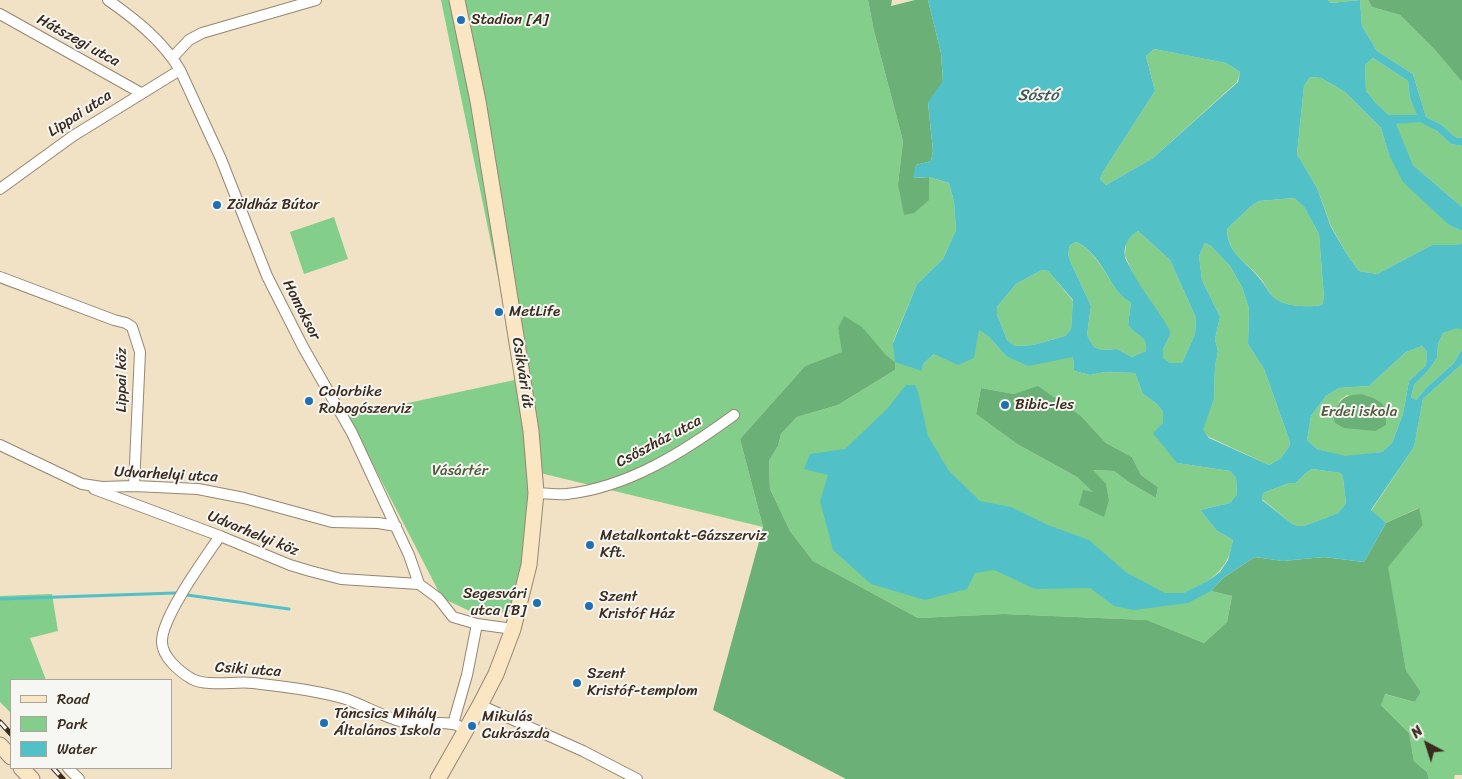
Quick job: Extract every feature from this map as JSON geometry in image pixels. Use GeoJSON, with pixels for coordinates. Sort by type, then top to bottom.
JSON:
{"type":"FeatureCollection","features":[{"type":"Feature","properties":{"kind":"street","name":"Homoksor"},"geometry":{"type":"LineString","coordinates":[[108,0],[128,14],[173,57],[180,70],[221,159],[267,276],[303,347],[352,433],[409,555],[419,584]]}},
{"type":"Feature","properties":{"kind":"street"},"geometry":{"type":"LineString","coordinates":[[173,57],[189,40],[202,33],[316,0]]}},
{"type":"Feature","properties":{"kind":"street","name":"Csikvári út"},"geometry":{"type":"LineString","coordinates":[[438,779],[460,727],[480,705],[496,674],[513,629],[529,565],[536,492],[531,431],[501,242],[478,101],[457,0]]}},
{"type":"Feature","properties":{"kind":"street","name":"Hátszegi utca"},"geometry":{"type":"LineString","coordinates":[[0,14],[141,93]]}},
{"type":"Feature","properties":{"kind":"street","name":"Lippai utca"},"geometry":{"type":"LineString","coordinates":[[0,189],[73,136],[180,70]]}},
{"type":"Feature","properties":{"kind":"street","name":"Lippai köz"},"geometry":{"type":"LineString","coordinates":[[0,277],[126,323],[132,327],[140,352],[134,486]]}},
{"type":"Feature","properties":{"kind":"street","name":"Csőszház utca"},"geometry":{"type":"LineString","coordinates":[[536,492],[566,494],[589,490],[619,481],[681,450],[734,415]]}},
{"type":"Feature","properties":{"kind":"street","name":"Udvarhelyi utca"},"geometry":{"type":"LineString","coordinates":[[0,445],[82,484],[102,487],[134,486],[198,489],[244,498],[332,522],[378,523],[396,526]]}},
{"type":"Feature","properties":{"kind":"street","name":"Udvarhelyi köz"},"geometry":{"type":"LineString","coordinates":[[82,484],[220,536],[290,566],[341,579],[419,584]]}},
{"type":"Feature","properties":{"kind":"street","name":"Csiki utca"},"geometry":{"type":"LineString","coordinates":[[220,536],[178,600],[163,632],[162,644],[165,654],[193,680],[202,682],[243,682],[304,690],[346,699],[401,721],[460,727]]}},
{"type":"Feature","properties":{"kind":"street"},"geometry":{"type":"LineString","coordinates":[[419,584],[438,598],[453,617],[477,624],[513,629]]}},
{"type":"Feature","properties":{"kind":"street"},"geometry":{"type":"LineString","coordinates":[[460,727],[467,675],[477,624]]}},
{"type":"Feature","properties":{"kind":"street"},"geometry":{"type":"LineString","coordinates":[[480,705],[583,751],[637,779]]}},
{"type":"Feature","properties":{"kind":"street"},"geometry":{"type":"LineString","coordinates":[[0,745],[10,756]]}},
{"type":"Feature","properties":{"kind":"street"},"geometry":{"type":"LineString","coordinates":[[69,769],[79,779]]}},
{"type":"Feature","properties":{"kind":"green space","name":"Vásártér"},"geometry":{"type":"Polygon","coordinates":[[[441,0],[868,0],[874,31],[903,141],[898,184],[929,200],[929,177],[949,183],[954,202],[956,230],[943,259],[917,284],[893,342],[922,371],[923,364],[934,354],[978,329],[989,337],[1006,356],[1073,357],[1074,371],[1090,375],[1105,372],[1135,373],[1143,394],[1157,404],[1163,412],[1163,423],[1177,463],[1230,471],[1236,478],[1237,494],[1230,503],[1200,510],[1217,531],[1233,540],[1225,564],[1218,573],[1206,582],[1211,591],[1232,596],[1227,622],[1204,643],[1147,620],[1004,614],[918,618],[813,561],[790,531],[770,489],[769,461],[778,446],[781,434],[797,417],[838,405],[895,370],[895,362],[874,342],[838,328],[843,352],[805,366],[740,439],[763,527],[536,472],[520,611],[476,614],[442,598],[348,416],[519,379],[441,0]],[[981,388],[976,414],[1017,444],[1077,477],[1094,492],[1109,500],[1106,485],[1092,470],[1114,471],[1156,498],[1158,487],[1141,475],[1132,457],[1106,443],[1082,417],[1014,394],[981,388]]]}},
{"type":"Feature","properties":{"kind":"green space"},"geometry":{"type":"Polygon","coordinates":[[[868,0],[892,0],[891,6],[915,0],[928,0],[941,53],[943,82],[928,103],[933,151],[931,161],[916,165],[914,178],[929,177],[929,200],[914,213],[904,215],[898,184],[903,141],[874,31],[868,0]]]}},
{"type":"Feature","properties":{"kind":"green space"},"geometry":{"type":"Polygon","coordinates":[[[1328,0],[1360,0],[1331,3],[1328,0]]]}},
{"type":"Feature","properties":{"kind":"green space"},"geometry":{"type":"Polygon","coordinates":[[[1360,0],[1368,0],[1372,7],[1400,15],[1435,50],[1462,82],[1462,138],[1455,137],[1442,125],[1426,117],[1413,74],[1377,51],[1362,26],[1360,0]]]}},
{"type":"Feature","properties":{"kind":"green space"},"geometry":{"type":"Polygon","coordinates":[[[1368,0],[1462,0],[1462,82],[1435,50],[1400,15],[1372,7],[1368,0]]]}},
{"type":"Feature","properties":{"kind":"green space"},"geometry":{"type":"Polygon","coordinates":[[[1154,49],[1226,63],[1240,72],[1237,82],[1153,158],[1106,185],[1100,179],[1103,172],[1155,91],[1146,56],[1154,49]]]}},
{"type":"Feature","properties":{"kind":"green space"},"geometry":{"type":"Polygon","coordinates":[[[1373,58],[1408,81],[1410,98],[1418,115],[1389,115],[1366,91],[1365,65],[1373,58]]]}},
{"type":"Feature","properties":{"kind":"green space"},"geometry":{"type":"Polygon","coordinates":[[[1310,77],[1321,78],[1345,92],[1381,128],[1389,155],[1449,225],[1462,231],[1462,243],[1457,245],[1432,245],[1377,274],[1359,271],[1331,226],[1317,188],[1297,154],[1304,86],[1310,77]]]}},
{"type":"Feature","properties":{"kind":"green space"},"geometry":{"type":"Polygon","coordinates":[[[1420,121],[1437,131],[1451,144],[1462,146],[1462,207],[1413,165],[1395,124],[1420,121]]]}},
{"type":"Feature","properties":{"kind":"green space"},"geometry":{"type":"Polygon","coordinates":[[[1294,198],[1304,207],[1319,234],[1324,298],[1322,305],[1293,305],[1275,299],[1261,279],[1235,252],[1228,238],[1227,229],[1259,201],[1294,198]]]}},
{"type":"Feature","properties":{"kind":"green space"},"geometry":{"type":"Polygon","coordinates":[[[334,217],[348,259],[304,274],[290,232],[334,217]]]}},
{"type":"Feature","properties":{"kind":"green space"},"geometry":{"type":"Polygon","coordinates":[[[1138,231],[1170,260],[1196,318],[1195,334],[1182,363],[1170,363],[1162,358],[1163,350],[1171,333],[1139,286],[1125,256],[1126,243],[1132,234],[1138,231]]]}},
{"type":"Feature","properties":{"kind":"green space"},"geometry":{"type":"Polygon","coordinates":[[[1076,242],[1096,258],[1119,293],[1131,303],[1128,325],[1144,338],[1146,351],[1132,357],[1117,349],[1103,350],[1094,347],[1087,335],[1091,306],[1068,254],[1070,245],[1076,242]]]}},
{"type":"Feature","properties":{"kind":"green space"},"geometry":{"type":"Polygon","coordinates":[[[1205,243],[1211,246],[1230,266],[1242,287],[1249,309],[1248,344],[1264,369],[1289,439],[1290,445],[1281,458],[1269,465],[1209,437],[1202,430],[1214,399],[1215,367],[1218,351],[1215,339],[1220,317],[1202,280],[1199,256],[1205,243]]]}},
{"type":"Feature","properties":{"kind":"green space"},"geometry":{"type":"Polygon","coordinates":[[[1042,270],[1048,271],[1073,301],[1071,329],[1065,336],[1033,345],[1015,346],[1007,340],[997,314],[997,307],[1016,284],[1042,270]]]}},
{"type":"Feature","properties":{"kind":"green space"},"geometry":{"type":"Polygon","coordinates":[[[844,316],[862,327],[886,355],[895,362],[895,370],[838,405],[797,417],[781,434],[778,446],[769,461],[770,489],[790,531],[813,561],[918,618],[1004,614],[1147,620],[1204,643],[1227,622],[1232,596],[1211,591],[1223,578],[1255,557],[1283,561],[1324,557],[1364,562],[1386,523],[1419,508],[1423,525],[1388,567],[1406,670],[1421,692],[1415,702],[1385,694],[1381,705],[1409,733],[1414,761],[1427,772],[1429,779],[846,779],[713,710],[763,527],[740,439],[805,366],[842,352],[838,328],[844,316]]]}},
{"type":"Feature","properties":{"kind":"green space"},"geometry":{"type":"Polygon","coordinates":[[[1457,327],[1462,330],[1462,349],[1454,363],[1427,387],[1416,400],[1411,397],[1414,385],[1428,371],[1437,358],[1438,344],[1443,333],[1457,327]]]}},
{"type":"Feature","properties":{"kind":"green space"},"geometry":{"type":"Polygon","coordinates":[[[1422,346],[1427,352],[1426,365],[1409,381],[1403,414],[1392,443],[1382,452],[1345,457],[1317,449],[1307,440],[1311,416],[1326,396],[1339,388],[1369,386],[1406,352],[1422,346]],[[1347,395],[1340,400],[1333,416],[1386,425],[1387,410],[1347,395]]]}},
{"type":"Feature","properties":{"kind":"green space"},"geometry":{"type":"Polygon","coordinates":[[[1462,364],[1462,775],[1455,775],[1454,779],[1429,779],[1427,772],[1414,761],[1409,733],[1381,705],[1384,694],[1415,702],[1421,692],[1406,670],[1387,567],[1423,525],[1418,508],[1386,523],[1371,511],[1414,447],[1423,399],[1462,364]]]}},
{"type":"Feature","properties":{"kind":"green space"},"geometry":{"type":"Polygon","coordinates":[[[1038,386],[1082,417],[1106,443],[1132,457],[1141,475],[1158,487],[1156,498],[1114,471],[1093,470],[1106,484],[1109,500],[1104,517],[1079,505],[1083,490],[1093,492],[1077,477],[1017,444],[976,414],[981,388],[1014,394],[1038,386]]]}},
{"type":"Feature","properties":{"kind":"green space","name":"Erdei iskola"},"geometry":{"type":"Polygon","coordinates":[[[1361,394],[1373,398],[1382,404],[1386,412],[1386,425],[1375,431],[1344,428],[1335,423],[1333,415],[1340,401],[1346,397],[1361,394]]]}},
{"type":"Feature","properties":{"kind":"green space"},"geometry":{"type":"Polygon","coordinates":[[[1312,469],[1341,473],[1346,503],[1338,513],[1304,526],[1297,526],[1262,499],[1263,493],[1289,483],[1296,483],[1312,469]]]}},
{"type":"Feature","properties":{"kind":"green space"},"geometry":{"type":"Polygon","coordinates":[[[52,594],[58,631],[30,638],[46,679],[10,679],[10,712],[0,702],[0,596],[52,594]]]}},
{"type":"Feature","properties":{"kind":"water","name":"Sóstó"},"geometry":{"type":"Polygon","coordinates":[[[928,0],[1328,0],[1331,3],[1360,0],[1362,26],[1377,51],[1413,74],[1426,117],[1442,125],[1455,137],[1462,138],[1462,146],[1451,144],[1437,131],[1420,122],[1396,124],[1413,165],[1462,207],[1462,231],[1449,225],[1403,182],[1389,155],[1381,128],[1345,92],[1321,78],[1310,77],[1304,86],[1297,154],[1317,188],[1331,227],[1359,271],[1377,274],[1432,245],[1457,245],[1462,243],[1462,330],[1457,328],[1443,333],[1438,344],[1437,358],[1428,371],[1414,385],[1411,397],[1416,400],[1427,387],[1454,363],[1462,349],[1462,364],[1423,399],[1414,447],[1371,510],[1386,523],[1364,562],[1324,557],[1283,561],[1255,557],[1223,578],[1211,591],[1188,603],[1134,610],[1114,606],[1090,588],[1035,589],[994,570],[975,573],[967,589],[925,600],[871,584],[833,550],[820,501],[828,475],[804,469],[810,454],[845,449],[887,409],[906,385],[915,385],[928,436],[949,471],[980,501],[1011,507],[1048,525],[1089,540],[1127,573],[1165,593],[1184,593],[1206,582],[1220,572],[1228,560],[1233,540],[1217,531],[1200,510],[1230,503],[1237,494],[1236,478],[1230,471],[1177,463],[1153,433],[1163,423],[1163,412],[1157,404],[1143,394],[1135,373],[1105,372],[1090,375],[1074,371],[1073,357],[1028,366],[1006,356],[989,337],[979,330],[974,358],[958,365],[934,354],[923,364],[922,371],[895,362],[893,343],[917,284],[943,259],[956,230],[954,202],[949,183],[929,177],[913,178],[916,165],[931,161],[933,151],[928,102],[943,81],[941,53],[928,0]],[[1154,49],[1146,56],[1155,91],[1103,172],[1100,179],[1106,185],[1153,158],[1238,82],[1240,72],[1226,63],[1154,49]],[[1373,58],[1365,65],[1366,91],[1389,115],[1417,115],[1410,98],[1408,81],[1373,58]],[[1294,198],[1259,201],[1227,229],[1228,238],[1234,252],[1255,273],[1272,296],[1279,301],[1298,306],[1322,305],[1324,298],[1319,234],[1304,207],[1294,198]],[[1138,231],[1132,235],[1126,245],[1126,259],[1136,279],[1171,333],[1163,350],[1163,358],[1170,363],[1182,363],[1195,334],[1196,318],[1170,260],[1138,231]],[[1076,242],[1070,245],[1068,254],[1091,306],[1087,335],[1094,347],[1103,350],[1117,349],[1132,357],[1146,351],[1144,339],[1128,325],[1131,303],[1119,293],[1096,258],[1084,246],[1076,242]],[[1205,243],[1199,256],[1202,280],[1220,317],[1215,339],[1218,351],[1215,367],[1214,399],[1203,430],[1209,438],[1269,465],[1281,458],[1290,445],[1289,439],[1264,369],[1248,344],[1249,309],[1242,287],[1230,266],[1211,246],[1205,243]],[[1042,270],[1016,284],[997,307],[997,314],[1007,340],[1015,346],[1033,345],[1065,336],[1071,329],[1073,300],[1048,271],[1042,270]],[[1422,346],[1406,352],[1369,386],[1339,388],[1326,396],[1311,416],[1307,440],[1317,449],[1345,456],[1382,452],[1392,443],[1403,414],[1409,381],[1426,365],[1427,352],[1422,346]],[[1312,469],[1296,483],[1289,483],[1263,493],[1262,500],[1297,526],[1304,526],[1338,513],[1346,503],[1341,473],[1312,469]]]}},
{"type":"Feature","properties":{"kind":"waterway"},"geometry":{"type":"LineString","coordinates":[[0,599],[175,593]]}},
{"type":"Feature","properties":{"kind":"waterway"},"geometry":{"type":"LineString","coordinates":[[187,595],[289,609]]}},
{"type":"Feature","properties":{"kind":"railway"},"geometry":{"type":"LineString","coordinates":[[0,722],[10,733]]}},
{"type":"Feature","properties":{"kind":"railway"},"geometry":{"type":"LineString","coordinates":[[54,769],[63,779]]}},
{"type":"Feature","properties":{"kind":"place","name":"Stadion [A]"},"geometry":{"type":"Point","coordinates":[461,20]}},
{"type":"Feature","properties":{"kind":"place","name":"Zöldház Bútor"},"geometry":{"type":"Point","coordinates":[217,205]}},
{"type":"Feature","properties":{"kind":"place","name":"MetLife"},"geometry":{"type":"Point","coordinates":[499,312]}},
{"type":"Feature","properties":{"kind":"place","name":"Colorbike Robogószerviz"},"geometry":{"type":"Point","coordinates":[309,401]}},
{"type":"Feature","properties":{"kind":"place","name":"Bibic-les"},"geometry":{"type":"Point","coordinates":[1005,405]}},
{"type":"Feature","properties":{"kind":"place","name":"Metalkontakt-Gázszerviz Kft."},"geometry":{"type":"Point","coordinates":[590,545]}},
{"type":"Feature","properties":{"kind":"place","name":"Segesvári utca [B]"},"geometry":{"type":"Point","coordinates":[537,603]}},
{"type":"Feature","properties":{"kind":"place","name":"Szent Kristóf Ház"},"geometry":{"type":"Point","coordinates":[589,606]}},
{"type":"Feature","properties":{"kind":"place","name":"Szent Kristóf-templom"},"geometry":{"type":"Point","coordinates":[577,683]}},
{"type":"Feature","properties":{"kind":"place","name":"Táncsics Mihály Általános Iskola"},"geometry":{"type":"Point","coordinates":[324,723]}},
{"type":"Feature","properties":{"kind":"place","name":"Mikulás Cukrászda"},"geometry":{"type":"Point","coordinates":[472,726]}}]}
